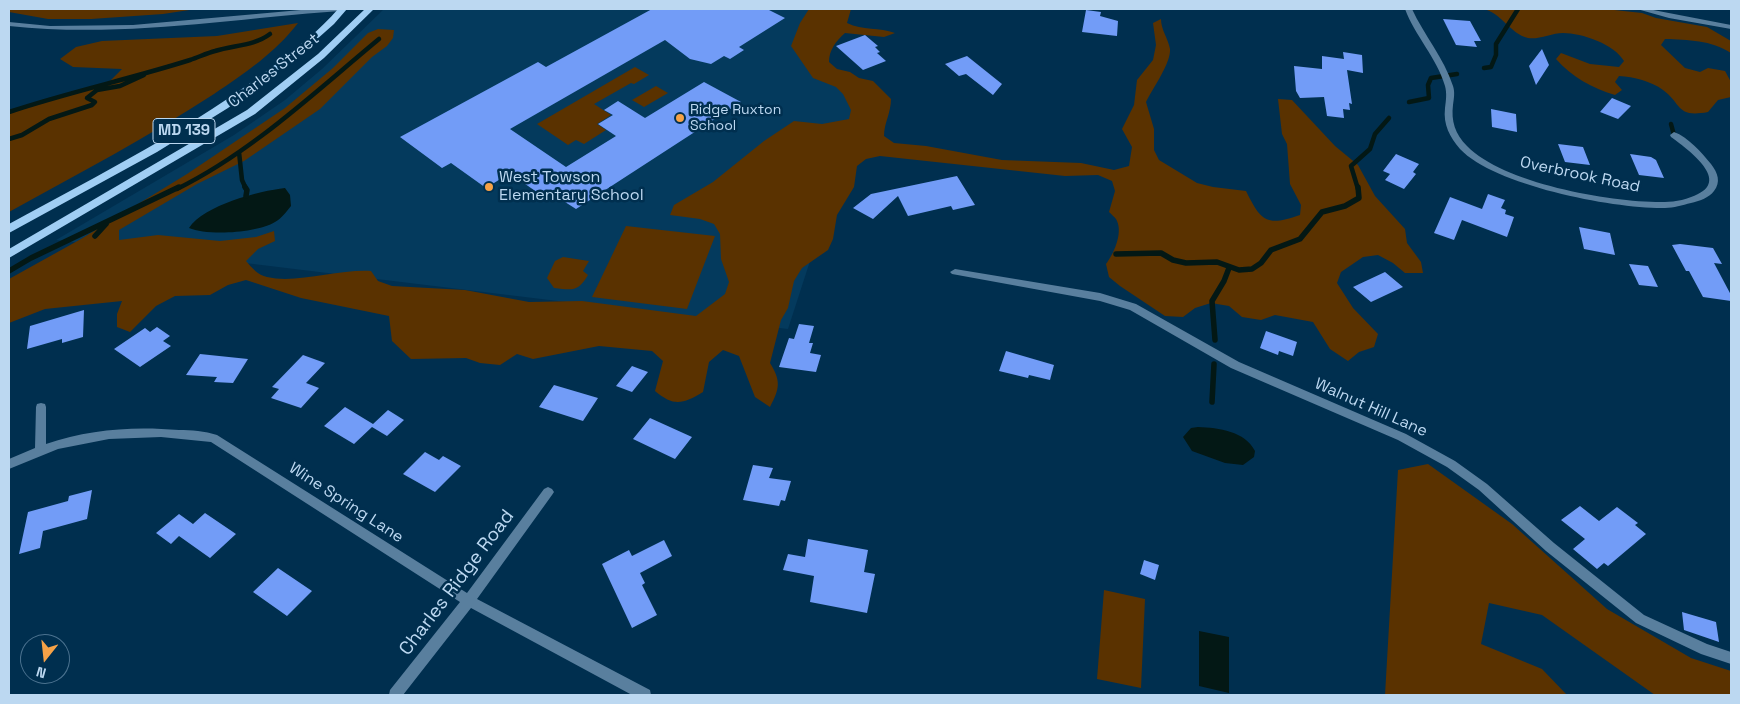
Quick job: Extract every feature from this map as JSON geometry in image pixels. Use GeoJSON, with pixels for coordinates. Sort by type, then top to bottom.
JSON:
{"type":"FeatureCollection","features":[{"type":"Feature","properties":{"kind":"main road","name":"Charles Street"},"geometry":{"type":"LineString","coordinates":[[9,229],[185,130],[228,103],[283,63],[324,28],[342,9]]}},
{"type":"Feature","properties":{"kind":"main road","name":"Charles Street"},"geometry":{"type":"LineString","coordinates":[[9,254],[251,112],[321,56],[370,9]]}},
{"type":"Feature","properties":{"kind":"street"},"geometry":{"type":"LineString","coordinates":[[9,24],[55,29],[118,28],[194,23],[310,10],[342,9]]}},
{"type":"Feature","properties":{"kind":"street","name":"Overbrook Road"},"geometry":{"type":"LineString","coordinates":[[1408,9],[1415,26],[1427,43],[1449,86],[1451,100],[1448,118],[1452,131],[1466,150],[1504,174],[1546,186],[1642,204],[1668,205],[1706,196],[1715,190],[1718,181],[1714,172],[1706,159],[1674,136]]}},
{"type":"Feature","properties":{"kind":"street"},"geometry":{"type":"LineString","coordinates":[[1641,9],[1731,27]]}},
{"type":"Feature","properties":{"kind":"street","name":"Walnut Hill Lane"},"geometry":{"type":"LineString","coordinates":[[955,272],[1100,297],[1125,304],[1235,365],[1402,437],[1451,464],[1483,487],[1550,547],[1640,619],[1705,650],[1731,658]]}},
{"type":"Feature","properties":{"kind":"street"},"geometry":{"type":"LineString","coordinates":[[40,450],[41,407]]}},
{"type":"Feature","properties":{"kind":"street","name":"Wine Spring Lane"},"geometry":{"type":"LineString","coordinates":[[9,464],[40,450],[97,435],[127,432],[187,434],[213,438],[469,601],[645,695]]}},
{"type":"Feature","properties":{"kind":"street","name":"Charles Ridge Road"},"geometry":{"type":"LineString","coordinates":[[395,695],[469,601],[548,492]]}},
{"type":"Feature","properties":{"kind":"shaded area"},"geometry":{"type":"Polygon","coordinates":[[[9,9],[196,9],[163,14],[91,19],[48,19],[9,12],[9,9]]]}},
{"type":"Feature","properties":{"kind":"shaded area","name":"West Towson Elementary School"},"geometry":{"type":"Polygon","coordinates":[[[384,9],[838,9],[810,72],[868,82],[788,329],[56,240],[234,135],[285,100],[322,69],[384,9]]]}},
{"type":"Feature","properties":{"kind":"shaded area"},"geometry":{"type":"Polygon","coordinates":[[[809,9],[851,9],[847,23],[895,33],[884,37],[845,33],[834,46],[829,62],[837,69],[850,72],[859,78],[873,81],[891,99],[884,136],[894,143],[926,146],[1002,160],[1081,163],[1114,170],[1129,166],[1132,147],[1122,129],[1134,105],[1137,80],[1153,60],[1156,45],[1153,23],[1161,19],[1170,55],[1146,102],[1154,129],[1154,150],[1159,160],[1197,183],[1246,191],[1256,209],[1266,219],[1279,221],[1300,215],[1301,205],[1290,184],[1287,144],[1282,134],[1278,99],[1292,100],[1335,146],[1358,165],[1375,196],[1405,229],[1407,243],[1421,262],[1423,273],[1405,273],[1393,263],[1378,255],[1363,257],[1341,272],[1337,283],[1353,308],[1378,334],[1374,347],[1359,352],[1348,361],[1330,349],[1313,322],[1275,315],[1261,320],[1242,317],[1229,306],[1211,303],[1195,308],[1183,317],[1165,316],[1120,286],[1109,277],[1106,264],[1112,255],[1119,232],[1116,220],[1109,212],[1115,191],[1112,181],[1098,175],[1065,176],[880,156],[866,159],[857,166],[854,187],[837,215],[833,239],[828,250],[802,268],[794,281],[788,308],[781,320],[770,363],[776,375],[778,385],[776,395],[770,407],[755,397],[739,356],[723,350],[709,362],[703,392],[684,401],[673,402],[655,391],[663,361],[652,351],[599,346],[533,359],[517,354],[500,365],[480,363],[466,358],[411,359],[392,341],[389,316],[301,298],[246,280],[228,285],[210,295],[175,296],[156,306],[130,332],[117,327],[117,314],[122,301],[45,309],[9,323],[9,279],[81,239],[187,174],[285,108],[333,68],[368,33],[378,29],[394,30],[393,38],[387,46],[372,57],[320,109],[244,161],[197,184],[119,230],[119,240],[158,235],[220,241],[256,237],[274,231],[275,241],[258,249],[246,261],[258,273],[267,277],[291,279],[345,272],[371,271],[378,281],[392,286],[465,290],[529,302],[582,301],[696,316],[725,294],[729,282],[721,259],[720,234],[714,224],[700,219],[670,215],[674,205],[713,182],[764,141],[794,121],[822,124],[849,119],[851,110],[843,94],[836,87],[813,78],[791,46],[800,23],[809,9]]]}},
{"type":"Feature","properties":{"kind":"shaded area"},"geometry":{"type":"Polygon","coordinates":[[[1483,9],[1605,9],[1642,13],[1656,18],[1707,27],[1731,41],[1731,53],[1715,45],[1691,40],[1665,39],[1661,45],[1685,68],[1700,72],[1708,68],[1725,71],[1731,82],[1731,97],[1718,100],[1708,112],[1690,113],[1681,109],[1669,95],[1658,87],[1636,78],[1619,76],[1615,82],[1622,90],[1615,95],[1590,85],[1556,59],[1561,53],[1590,64],[1619,67],[1624,61],[1613,49],[1588,37],[1579,35],[1559,33],[1528,38],[1516,32],[1495,14],[1483,9]]]}},
{"type":"Feature","properties":{"kind":"shaded area"},"geometry":{"type":"Polygon","coordinates":[[[298,23],[280,44],[214,94],[138,140],[9,212],[9,113],[109,82],[122,69],[73,67],[60,59],[76,47],[102,41],[217,36],[298,23]]]}},
{"type":"Feature","properties":{"kind":"shaded area"},"geometry":{"type":"Polygon","coordinates":[[[635,67],[649,75],[594,104],[611,115],[597,124],[606,130],[584,144],[576,140],[568,145],[537,124],[635,67]]]}},
{"type":"Feature","properties":{"kind":"shaded area"},"geometry":{"type":"Polygon","coordinates":[[[656,86],[668,93],[644,107],[632,100],[656,86]]]}},
{"type":"Feature","properties":{"kind":"shaded area"},"geometry":{"type":"Polygon","coordinates":[[[285,188],[290,195],[291,206],[280,219],[267,226],[245,231],[220,233],[189,228],[207,212],[233,200],[285,188]]]}},
{"type":"Feature","properties":{"kind":"shaded area"},"geometry":{"type":"Polygon","coordinates":[[[626,226],[715,236],[687,309],[592,297],[626,226]]]}},
{"type":"Feature","properties":{"kind":"shaded area"},"geometry":{"type":"Polygon","coordinates":[[[563,257],[589,261],[583,271],[588,275],[574,289],[554,288],[547,278],[555,261],[563,257]]]}},
{"type":"Feature","properties":{"kind":"shaded area"},"geometry":{"type":"Polygon","coordinates":[[[1191,428],[1214,428],[1238,435],[1251,444],[1255,451],[1254,457],[1243,465],[1225,463],[1192,451],[1183,437],[1191,428]]]}},
{"type":"Feature","properties":{"kind":"shaded area"},"geometry":{"type":"Polygon","coordinates":[[[1428,464],[1512,524],[1607,609],[1691,658],[1731,671],[1731,695],[1655,695],[1542,615],[1489,603],[1481,644],[1542,669],[1567,695],[1385,695],[1398,470],[1428,464]]]}},
{"type":"Feature","properties":{"kind":"shaded area"},"geometry":{"type":"Polygon","coordinates":[[[1104,590],[1145,599],[1141,688],[1097,679],[1104,590]]]}},
{"type":"Feature","properties":{"kind":"shaded area"},"geometry":{"type":"Polygon","coordinates":[[[1199,631],[1229,637],[1229,693],[1199,686],[1199,631]]]}},
{"type":"Feature","properties":{"kind":"building","name":"Ridge Ruxton School"},"geometry":{"type":"Polygon","coordinates":[[[652,9],[767,9],[785,18],[739,47],[744,50],[730,59],[724,56],[711,64],[690,59],[665,40],[510,129],[566,167],[616,136],[598,124],[613,115],[604,110],[618,101],[645,118],[704,82],[741,102],[576,209],[554,195],[547,199],[512,175],[504,180],[502,178],[486,188],[451,163],[442,168],[400,137],[538,62],[546,67],[652,9]]]}},
{"type":"Feature","properties":{"kind":"building"},"geometry":{"type":"Polygon","coordinates":[[[1086,10],[1101,12],[1100,16],[1118,21],[1117,36],[1082,32],[1086,10]]]}},
{"type":"Feature","properties":{"kind":"building"},"geometry":{"type":"Polygon","coordinates":[[[1443,19],[1470,21],[1481,41],[1474,41],[1477,47],[1456,45],[1443,19]]]}},
{"type":"Feature","properties":{"kind":"building"},"geometry":{"type":"Polygon","coordinates":[[[865,35],[878,46],[875,47],[880,52],[877,53],[886,61],[863,70],[836,46],[865,35]]]}},
{"type":"Feature","properties":{"kind":"building"},"geometry":{"type":"Polygon","coordinates":[[[1542,49],[1549,65],[1536,85],[1529,66],[1542,49]]]}},
{"type":"Feature","properties":{"kind":"building"},"geometry":{"type":"Polygon","coordinates":[[[1343,52],[1362,55],[1363,73],[1347,70],[1352,104],[1349,103],[1350,110],[1343,109],[1344,118],[1327,116],[1324,97],[1300,98],[1296,91],[1294,66],[1322,69],[1322,56],[1344,59],[1343,52]]]}},
{"type":"Feature","properties":{"kind":"building"},"geometry":{"type":"Polygon","coordinates":[[[967,56],[1002,84],[993,95],[966,74],[959,76],[945,64],[967,56]]]}},
{"type":"Feature","properties":{"kind":"building"},"geometry":{"type":"Polygon","coordinates":[[[1612,98],[1631,106],[1618,119],[1600,112],[1612,98]]]}},
{"type":"Feature","properties":{"kind":"building"},"geometry":{"type":"Polygon","coordinates":[[[1491,109],[1516,114],[1517,132],[1492,127],[1491,109]]]}},
{"type":"Feature","properties":{"kind":"building"},"geometry":{"type":"Polygon","coordinates":[[[1558,144],[1583,147],[1590,165],[1565,162],[1558,144]]]}},
{"type":"Feature","properties":{"kind":"building"},"geometry":{"type":"Polygon","coordinates":[[[1396,154],[1419,164],[1413,172],[1416,174],[1404,189],[1385,180],[1390,174],[1383,171],[1396,154]]]}},
{"type":"Feature","properties":{"kind":"building"},"geometry":{"type":"Polygon","coordinates":[[[1630,154],[1651,157],[1656,160],[1664,178],[1639,175],[1630,154]]]}},
{"type":"Feature","properties":{"kind":"building"},"geometry":{"type":"Polygon","coordinates":[[[957,176],[975,205],[953,210],[951,206],[908,216],[898,196],[873,219],[853,208],[871,194],[957,176]]]}},
{"type":"Feature","properties":{"kind":"building"},"geometry":{"type":"Polygon","coordinates":[[[1488,194],[1505,200],[1501,208],[1506,210],[1505,214],[1514,217],[1507,237],[1462,220],[1454,240],[1434,233],[1450,197],[1482,209],[1488,194]]]}},
{"type":"Feature","properties":{"kind":"building"},"geometry":{"type":"Polygon","coordinates":[[[1579,227],[1610,233],[1615,255],[1584,249],[1579,227]]]}},
{"type":"Feature","properties":{"kind":"building"},"geometry":{"type":"Polygon","coordinates":[[[1680,244],[1713,248],[1722,264],[1714,263],[1731,295],[1731,301],[1703,297],[1672,245],[1680,244]]]}},
{"type":"Feature","properties":{"kind":"building"},"geometry":{"type":"Polygon","coordinates":[[[1629,264],[1648,266],[1658,287],[1639,285],[1629,264]]]}},
{"type":"Feature","properties":{"kind":"building"},"geometry":{"type":"Polygon","coordinates":[[[1385,272],[1403,287],[1371,302],[1353,287],[1385,272]]]}},
{"type":"Feature","properties":{"kind":"building"},"geometry":{"type":"Polygon","coordinates":[[[84,310],[83,337],[62,343],[62,339],[27,349],[30,326],[84,310]]]}},
{"type":"Feature","properties":{"kind":"building"},"geometry":{"type":"Polygon","coordinates":[[[799,324],[814,326],[809,343],[813,343],[810,353],[821,355],[816,372],[779,367],[789,338],[794,339],[799,324]]]}},
{"type":"Feature","properties":{"kind":"building"},"geometry":{"type":"Polygon","coordinates":[[[157,327],[170,336],[163,341],[171,346],[140,367],[114,349],[145,328],[150,332],[157,327]]]}},
{"type":"Feature","properties":{"kind":"building"},"geometry":{"type":"Polygon","coordinates":[[[1266,331],[1297,342],[1293,356],[1279,351],[1278,355],[1260,348],[1266,331]]]}},
{"type":"Feature","properties":{"kind":"building"},"geometry":{"type":"Polygon","coordinates":[[[1006,351],[1054,365],[1050,380],[1029,375],[1028,378],[999,371],[1006,351]]]}},
{"type":"Feature","properties":{"kind":"building"},"geometry":{"type":"Polygon","coordinates":[[[200,354],[248,359],[233,383],[214,382],[217,377],[186,375],[200,354]]]}},
{"type":"Feature","properties":{"kind":"building"},"geometry":{"type":"Polygon","coordinates":[[[303,355],[325,363],[306,383],[319,388],[301,408],[271,398],[279,389],[272,387],[303,355]]]}},
{"type":"Feature","properties":{"kind":"building"},"geometry":{"type":"Polygon","coordinates":[[[632,366],[648,372],[632,392],[616,386],[632,366]]]}},
{"type":"Feature","properties":{"kind":"building"},"geometry":{"type":"Polygon","coordinates":[[[554,385],[598,398],[583,421],[539,407],[554,385]]]}},
{"type":"Feature","properties":{"kind":"building"},"geometry":{"type":"Polygon","coordinates":[[[345,407],[373,424],[388,410],[404,420],[387,436],[372,427],[354,444],[324,426],[345,407]]]}},
{"type":"Feature","properties":{"kind":"building"},"geometry":{"type":"Polygon","coordinates":[[[650,418],[692,437],[675,459],[633,439],[650,418]]]}},
{"type":"Feature","properties":{"kind":"building"},"geometry":{"type":"Polygon","coordinates":[[[425,452],[439,460],[443,456],[461,466],[435,492],[403,474],[425,452]]]}},
{"type":"Feature","properties":{"kind":"building"},"geometry":{"type":"Polygon","coordinates":[[[753,465],[773,468],[769,478],[791,481],[785,501],[781,500],[779,506],[743,500],[753,465]]]}},
{"type":"Feature","properties":{"kind":"building"},"geometry":{"type":"Polygon","coordinates":[[[92,490],[87,519],[43,531],[40,548],[19,554],[28,512],[68,501],[69,496],[92,490]]]}},
{"type":"Feature","properties":{"kind":"building"},"geometry":{"type":"Polygon","coordinates":[[[1580,506],[1599,521],[1617,507],[1638,523],[1635,525],[1646,534],[1608,566],[1604,563],[1597,569],[1573,549],[1585,539],[1561,520],[1580,506]]]}},
{"type":"Feature","properties":{"kind":"building"},"geometry":{"type":"Polygon","coordinates":[[[205,513],[236,534],[210,558],[179,536],[171,544],[156,533],[179,514],[193,524],[205,513]]]}},
{"type":"Feature","properties":{"kind":"building"},"geometry":{"type":"Polygon","coordinates":[[[808,539],[868,550],[864,572],[875,574],[867,613],[810,602],[814,576],[783,570],[788,554],[805,557],[808,539]]]}},
{"type":"Feature","properties":{"kind":"building"},"geometry":{"type":"Polygon","coordinates":[[[664,540],[672,556],[640,573],[645,583],[642,585],[657,615],[632,628],[602,564],[629,550],[632,556],[664,540]]]}},
{"type":"Feature","properties":{"kind":"building"},"geometry":{"type":"Polygon","coordinates":[[[1144,560],[1159,565],[1155,580],[1140,574],[1144,560]]]}},
{"type":"Feature","properties":{"kind":"building"},"geometry":{"type":"Polygon","coordinates":[[[278,568],[312,591],[287,616],[253,592],[278,568]]]}},
{"type":"Feature","properties":{"kind":"building"},"geometry":{"type":"Polygon","coordinates":[[[1682,612],[1716,622],[1719,642],[1684,630],[1682,612]]]}},
{"type":"Feature","properties":{"kind":"waterway"},"geometry":{"type":"LineString","coordinates":[[1484,68],[1491,67],[1496,55],[1496,44],[1518,9]]}},
{"type":"Feature","properties":{"kind":"waterway"},"geometry":{"type":"LineString","coordinates":[[9,112],[167,67],[222,49],[251,43],[270,34]]}},
{"type":"Feature","properties":{"kind":"waterway"},"geometry":{"type":"LineString","coordinates":[[177,189],[205,174],[257,139],[307,100],[379,39]]}},
{"type":"Feature","properties":{"kind":"waterway"},"geometry":{"type":"LineString","coordinates":[[1409,102],[1429,98],[1428,85],[1431,78],[1457,74]]}},
{"type":"Feature","properties":{"kind":"waterway"},"geometry":{"type":"LineString","coordinates":[[9,139],[22,135],[49,119],[92,105],[95,102],[87,98],[97,90],[120,86],[144,75]]}},
{"type":"Feature","properties":{"kind":"waterway"},"geometry":{"type":"LineString","coordinates":[[1358,189],[1351,166],[1370,149],[1375,134],[1389,118]]}},
{"type":"Feature","properties":{"kind":"waterway"},"geometry":{"type":"LineString","coordinates":[[1671,124],[1674,135]]}},
{"type":"Feature","properties":{"kind":"waterway"},"geometry":{"type":"LineString","coordinates":[[239,152],[242,180],[245,188]]}},
{"type":"Feature","properties":{"kind":"waterway"},"geometry":{"type":"LineString","coordinates":[[9,271],[31,258],[179,187]]}},
{"type":"Feature","properties":{"kind":"waterway"},"geometry":{"type":"LineString","coordinates":[[1116,254],[1161,253],[1173,260],[1186,263],[1217,262],[1239,270],[1252,269],[1261,263],[1271,250],[1300,239],[1322,212],[1345,206],[1359,198],[1358,187]]}},
{"type":"Feature","properties":{"kind":"waterway"},"geometry":{"type":"LineString","coordinates":[[245,188],[246,196]]}},
{"type":"Feature","properties":{"kind":"waterway"},"geometry":{"type":"LineString","coordinates":[[95,236],[106,224]]}},
{"type":"Feature","properties":{"kind":"waterway"},"geometry":{"type":"LineString","coordinates":[[1215,340],[1212,301],[1224,281],[1229,268]]}},
{"type":"Feature","properties":{"kind":"waterway"},"geometry":{"type":"LineString","coordinates":[[1212,402],[1214,364]]}},
{"type":"Feature","properties":{"kind":"place","name":"Ridge Ruxton School"},"geometry":{"type":"Point","coordinates":[680,118]}},
{"type":"Feature","properties":{"kind":"place","name":"West Towson Elementary School"},"geometry":{"type":"Point","coordinates":[489,187]}}]}
